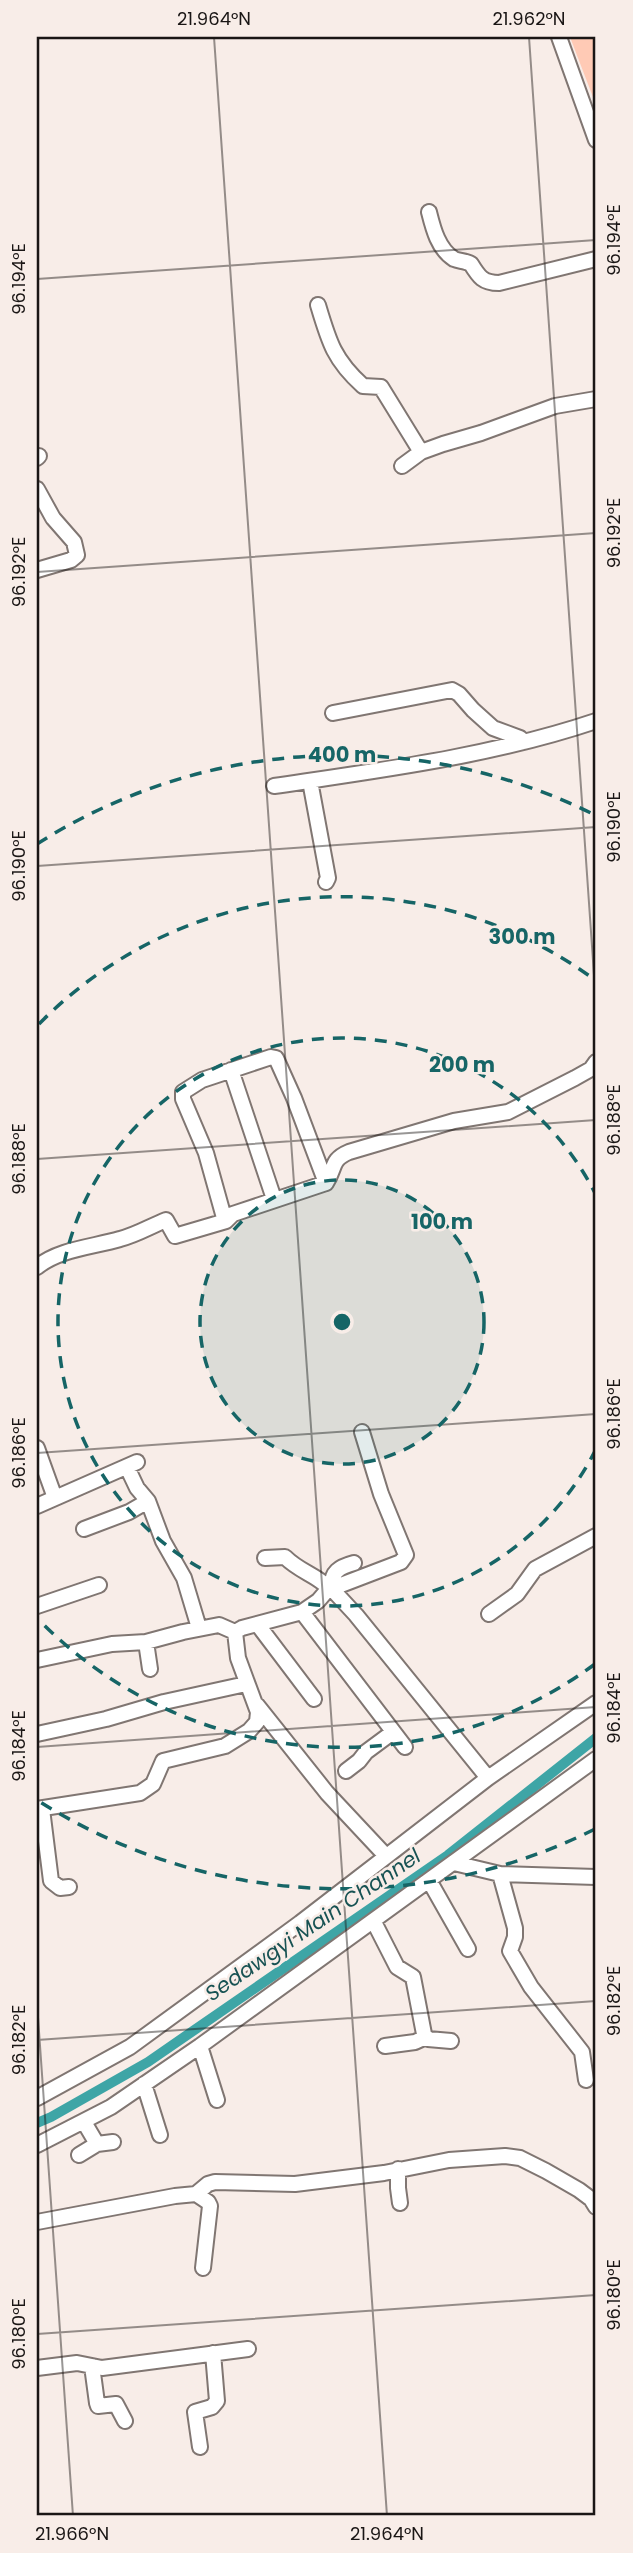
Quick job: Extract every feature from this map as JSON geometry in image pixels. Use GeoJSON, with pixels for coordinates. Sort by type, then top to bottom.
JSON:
{"type":"FeatureCollection","features":[{"type":"Feature","properties":{"kind":"street"},"geometry":{"type":"LineString","coordinates":[[559,37],[596,140]]}},
{"type":"Feature","properties":{"kind":"street"},"geometry":{"type":"LineString","coordinates":[[429,212],[436,236],[449,254],[456,260],[471,264],[487,283],[499,283],[596,259]]}},
{"type":"Feature","properties":{"kind":"street"},"geometry":{"type":"LineString","coordinates":[[317,305],[336,357],[363,386],[381,387],[421,452]]}},
{"type":"Feature","properties":{"kind":"street"},"geometry":{"type":"LineString","coordinates":[[402,467],[421,452],[555,406],[596,399]]}},
{"type":"Feature","properties":{"kind":"street"},"geometry":{"type":"LineString","coordinates":[[37,489],[53,518],[74,542],[77,555],[71,560],[37,570]]}},
{"type":"Feature","properties":{"kind":"street"},"geometry":{"type":"LineString","coordinates":[[333,713],[452,690],[486,722],[524,742]]}},
{"type":"Feature","properties":{"kind":"street"},"geometry":{"type":"LineString","coordinates":[[274,786],[395,768],[524,742],[596,721]]}},
{"type":"Feature","properties":{"kind":"street"},"geometry":{"type":"LineString","coordinates":[[310,781],[328,878],[326,882]]}},
{"type":"Feature","properties":{"kind":"street"},"geometry":{"type":"LineString","coordinates":[[326,1183],[276,1058],[271,1057],[202,1080],[183,1092],[206,1153],[223,1214],[226,1216],[326,1183],[332,1174],[334,1161],[349,1152],[443,1124],[508,1112],[591,1069],[596,1062]]}},
{"type":"Feature","properties":{"kind":"street"},"geometry":{"type":"LineString","coordinates":[[232,1070],[274,1199]]}},
{"type":"Feature","properties":{"kind":"street"},"geometry":{"type":"LineString","coordinates":[[37,1267],[56,1256],[123,1238],[166,1220],[175,1236],[226,1221],[233,1214]]}},
{"type":"Feature","properties":{"kind":"street"},"geometry":{"type":"LineString","coordinates":[[37,1660],[111,1644],[146,1642],[219,1625],[235,1632],[302,1612],[331,1588],[401,1562],[407,1555],[382,1494],[362,1432]]}},
{"type":"Feature","properties":{"kind":"street"},"geometry":{"type":"LineString","coordinates":[[37,1448],[55,1498]]}},
{"type":"Feature","properties":{"kind":"street"},"geometry":{"type":"LineString","coordinates":[[37,1506],[132,1465],[137,1488],[148,1501],[163,1541],[184,1577],[199,1628]]}},
{"type":"Feature","properties":{"kind":"street"},"geometry":{"type":"LineString","coordinates":[[84,1529],[129,1512],[148,1501]]}},
{"type":"Feature","properties":{"kind":"street"},"geometry":{"type":"LineString","coordinates":[[489,1615],[517,1594],[536,1569],[596,1536]]}},
{"type":"Feature","properties":{"kind":"street"},"geometry":{"type":"LineString","coordinates":[[265,1558],[285,1557],[298,1569],[331,1588],[488,1778]]}},
{"type":"Feature","properties":{"kind":"street"},"geometry":{"type":"LineString","coordinates":[[331,1588],[335,1571],[354,1563]]}},
{"type":"Feature","properties":{"kind":"street"},"geometry":{"type":"LineString","coordinates":[[37,1606],[99,1585]]}},
{"type":"Feature","properties":{"kind":"street"},"geometry":{"type":"LineString","coordinates":[[302,1612],[405,1747]]}},
{"type":"Feature","properties":{"kind":"street"},"geometry":{"type":"LineString","coordinates":[[258,1625],[314,1699]]}},
{"type":"Feature","properties":{"kind":"street"},"geometry":{"type":"LineString","coordinates":[[235,1632],[238,1658],[255,1702],[327,1793],[386,1856]]}},
{"type":"Feature","properties":{"kind":"street"},"geometry":{"type":"LineString","coordinates":[[146,1642],[150,1669]]}},
{"type":"Feature","properties":{"kind":"street"},"geometry":{"type":"LineString","coordinates":[[37,1734],[246,1684]]}},
{"type":"Feature","properties":{"kind":"street"},"geometry":{"type":"LineString","coordinates":[[69,1887],[60,1888],[51,1881],[39,1809],[140,1793],[153,1784],[163,1761],[225,1746],[249,1731],[258,1717],[255,1702]]}},
{"type":"Feature","properties":{"kind":"street"},"geometry":{"type":"LineString","coordinates":[[37,2098],[130,2047],[300,1923],[488,1778],[596,1703]]}},
{"type":"Feature","properties":{"kind":"street"},"geometry":{"type":"LineString","coordinates":[[346,1771],[393,1732]]}},
{"type":"Feature","properties":{"kind":"street"},"geometry":{"type":"LineString","coordinates":[[37,2146],[84,2122],[200,2046],[430,1882],[596,1759]]}},
{"type":"Feature","properties":{"kind":"street"},"geometry":{"type":"LineString","coordinates":[[454,1863],[500,1874],[596,1877]]}},
{"type":"Feature","properties":{"kind":"street"},"geometry":{"type":"LineString","coordinates":[[500,1874],[514,1928],[515,1937],[510,1951],[531,1987],[582,2052],[586,2080]]}},
{"type":"Feature","properties":{"kind":"street"},"geometry":{"type":"LineString","coordinates":[[430,1882],[468,1949]]}},
{"type":"Feature","properties":{"kind":"street"},"geometry":{"type":"LineString","coordinates":[[374,1922],[397,1967],[412,1976],[426,2037]]}},
{"type":"Feature","properties":{"kind":"street"},"geometry":{"type":"LineString","coordinates":[[385,2046],[426,2037],[451,2041]]}},
{"type":"Feature","properties":{"kind":"street"},"geometry":{"type":"LineString","coordinates":[[200,2046],[217,2100]]}},
{"type":"Feature","properties":{"kind":"street"},"geometry":{"type":"LineString","coordinates":[[144,2084],[160,2135]]}},
{"type":"Feature","properties":{"kind":"street"},"geometry":{"type":"LineString","coordinates":[[84,2122],[97,2144]]}},
{"type":"Feature","properties":{"kind":"street"},"geometry":{"type":"LineString","coordinates":[[79,2155],[97,2144],[113,2142]]}},
{"type":"Feature","properties":{"kind":"street"},"geometry":{"type":"LineString","coordinates":[[37,2222],[196,2194],[215,2182],[295,2184],[462,2158],[512,2156],[579,2190],[596,2207]]}},
{"type":"Feature","properties":{"kind":"street"},"geometry":{"type":"LineString","coordinates":[[398,2169],[400,2203]]}},
{"type":"Feature","properties":{"kind":"street"},"geometry":{"type":"LineString","coordinates":[[196,2194],[208,2202],[209,2206],[202,2268]]}},
{"type":"Feature","properties":{"kind":"street"},"geometry":{"type":"LineString","coordinates":[[37,2368],[77,2363],[102,2368],[248,2349]]}},
{"type":"Feature","properties":{"kind":"street"},"geometry":{"type":"LineString","coordinates":[[200,2447],[195,2412],[212,2407],[217,2401],[213,2353]]}},
{"type":"Feature","properties":{"kind":"street"},"geometry":{"type":"LineString","coordinates":[[93,2366],[96,2403],[98,2406],[116,2403],[125,2421]]}},
{"type":"Feature","properties":{"kind":"shaded area"},"geometry":{"type":"Polygon","coordinates":[[[570,37],[596,37],[596,105],[570,37]]]}},
{"type":"Feature","properties":{"kind":"waterway","name":"Sedawgyi Main Channel"},"geometry":{"type":"LineString","coordinates":[[37,2123],[148,2062],[448,1855],[596,1738]]}}]}
